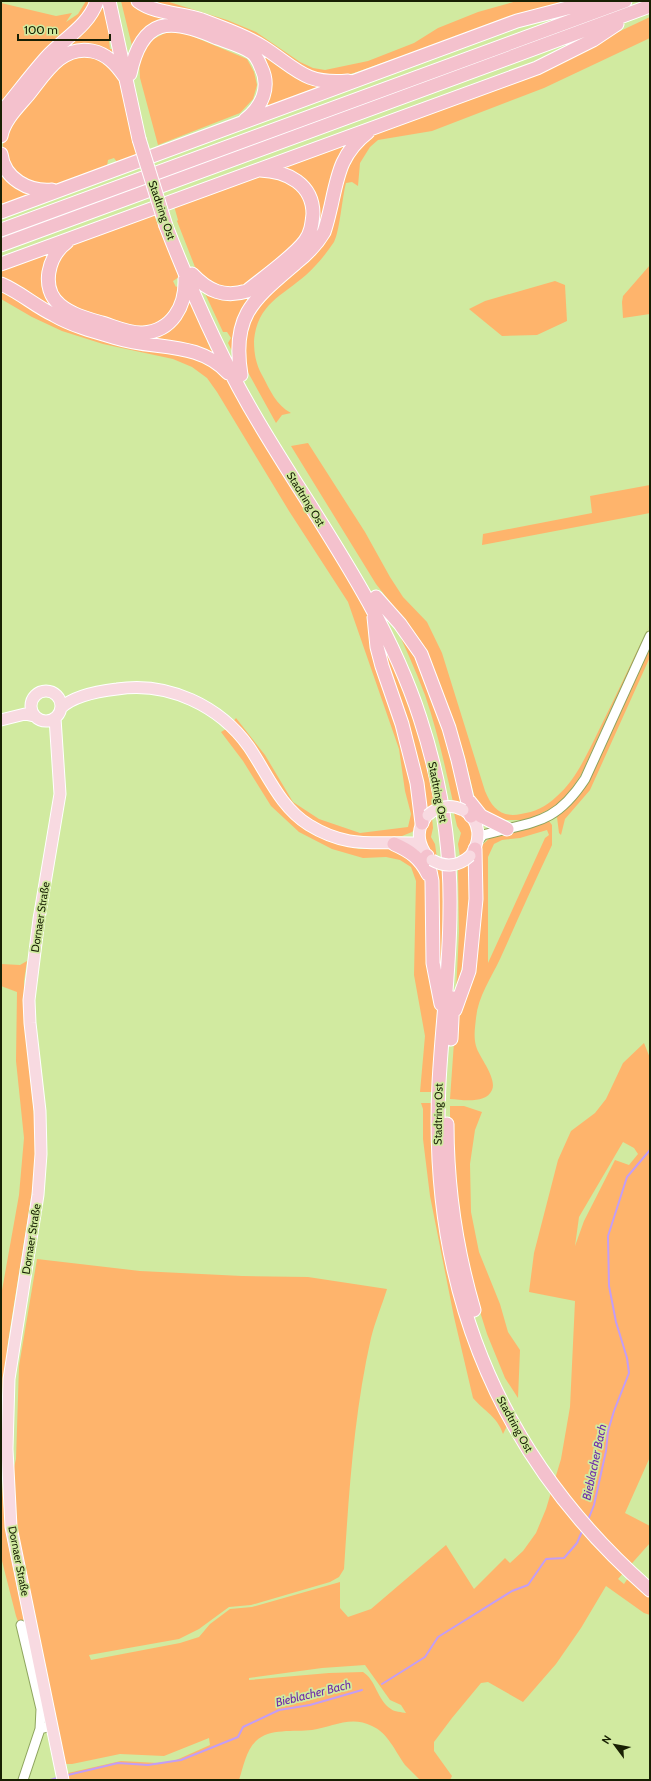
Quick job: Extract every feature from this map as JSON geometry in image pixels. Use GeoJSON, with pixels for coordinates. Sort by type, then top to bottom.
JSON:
{"type":"FeatureCollection","features":[{"type":"Feature","properties":{"kind":"highway"},"geometry":{"type":"LineString","coordinates":[[1,113],[47,57],[79,29],[88,18],[97,1]]}},
{"type":"Feature","properties":{"kind":"highway","name":"Stadtring Ost"},"geometry":{"type":"LineString","coordinates":[[109,1],[142,138],[169,224],[188,274],[237,377],[374,603],[410,688],[430,754],[440,799],[446,837],[450,906],[448,1017],[439,1081],[438,1151],[444,1220],[452,1262],[463,1304],[478,1347],[496,1381],[527,1447],[565,1502],[608,1552],[650,1586]]}},
{"type":"Feature","properties":{"kind":"highway"},"geometry":{"type":"LineString","coordinates":[[115,1],[127,75]]}},
{"type":"Feature","properties":{"kind":"highway"},"geometry":{"type":"LineString","coordinates":[[138,1],[159,10],[196,18],[239,34],[263,47],[300,74],[312,79],[337,82],[359,80]]}},
{"type":"Feature","properties":{"kind":"highway"},"geometry":{"type":"LineString","coordinates":[[1,212],[517,21],[579,5],[624,1]]}},
{"type":"Feature","properties":{"kind":"highway"},"geometry":{"type":"LineString","coordinates":[[1,230],[624,1]]}},
{"type":"Feature","properties":{"kind":"highway"},"geometry":{"type":"LineString","coordinates":[[1,245],[650,6]]}},
{"type":"Feature","properties":{"kind":"highway"},"geometry":{"type":"LineString","coordinates":[[1,264],[537,68],[593,40],[630,14]]}},
{"type":"Feature","properties":{"kind":"highway"},"geometry":{"type":"LineString","coordinates":[[127,75],[138,47],[144,38],[153,31],[164,26],[175,24],[196,28],[251,52],[264,72],[266,83],[260,105],[242,123]]}},
{"type":"Feature","properties":{"kind":"highway"},"geometry":{"type":"LineString","coordinates":[[1,136],[9,118],[49,69],[69,52],[83,50],[100,53],[127,75]]}},
{"type":"Feature","properties":{"kind":"highway"},"geometry":{"type":"LineString","coordinates":[[237,377],[238,342],[245,317],[261,294],[305,255],[324,232],[339,168],[344,158],[363,136],[375,126]]}},
{"type":"Feature","properties":{"kind":"highway"},"geometry":{"type":"LineString","coordinates":[[1,154],[7,170],[14,179],[22,184],[40,191],[60,190]]}},
{"type":"Feature","properties":{"kind":"highway"},"geometry":{"type":"LineString","coordinates":[[73,238],[63,244],[54,255],[50,264],[48,281],[52,295],[59,304],[69,312],[90,320],[132,332],[143,333],[155,331],[166,326],[180,309],[184,299],[188,274],[213,291],[222,294],[236,294],[247,291],[306,240],[312,225],[313,207],[308,193],[301,185],[282,173],[257,170]]}},
{"type":"Feature","properties":{"kind":"highway"},"geometry":{"type":"LineString","coordinates":[[1,284],[21,294],[40,308],[69,322],[118,339],[140,344],[186,349],[205,355],[237,377]]}},
{"type":"Feature","properties":{"kind":"highway"},"geometry":{"type":"LineString","coordinates":[[374,603],[400,624],[421,654],[449,728],[469,812],[481,816],[507,829]]}},
{"type":"Feature","properties":{"kind":"highway"},"geometry":{"type":"LineString","coordinates":[[374,603],[377,647],[402,724],[417,783],[423,823]]}},
{"type":"Feature","properties":{"kind":"highway"},"geometry":{"type":"LineString","coordinates":[[394,844],[415,856],[424,865],[432,881]]}},
{"type":"Feature","properties":{"kind":"highway"},"geometry":{"type":"LineString","coordinates":[[448,1017],[469,971],[476,899],[474,848]]}},
{"type":"Feature","properties":{"kind":"highway"},"geometry":{"type":"LineString","coordinates":[[427,854],[432,881],[433,963],[448,1017]]}},
{"type":"Feature","properties":{"kind":"main road"},"geometry":{"type":"LineString","coordinates":[[58,696],[87,695],[123,688],[138,687],[160,689],[193,700],[217,715],[238,733],[249,747],[276,792],[300,819],[320,831],[340,839],[368,844],[394,844],[415,844],[442,864],[452,865],[462,862],[474,848],[478,832],[469,812],[454,806],[445,806],[436,809],[423,823],[394,844]]}},
{"type":"Feature","properties":{"kind":"main road"},"geometry":{"type":"LineString","coordinates":[[1,713],[23,707],[34,696],[43,690],[54,692],[58,696],[61,702],[61,708]]}},
{"type":"Feature","properties":{"kind":"main road"},"geometry":{"type":"LineString","coordinates":[[1,720],[24,714],[51,720],[55,718],[61,708],[67,703],[87,695]]}},
{"type":"Feature","properties":{"kind":"main road"},"geometry":{"type":"LineString","coordinates":[[31,700],[31,708],[38,718]]}},
{"type":"Feature","properties":{"kind":"main road","name":"Dornaer Straße"},"geometry":{"type":"LineString","coordinates":[[38,718],[46,724],[57,750]]}},
{"type":"Feature","properties":{"kind":"main road","name":"Dornaer Straße"},"geometry":{"type":"LineString","coordinates":[[55,718],[60,794],[39,919],[29,1000],[30,1023],[40,1111],[38,1196],[10,1379],[7,1449],[11,1527],[63,1780]]}},
{"type":"Feature","properties":{"kind":"main road"},"geometry":{"type":"LineString","coordinates":[[423,823],[427,854]]}},
{"type":"Feature","properties":{"kind":"street"},"geometry":{"type":"LineString","coordinates":[[474,848],[483,835],[536,822],[553,814],[573,796],[585,779],[650,636]]}},
{"type":"Feature","properties":{"kind":"street"},"geometry":{"type":"LineString","coordinates":[[469,812],[483,828],[507,829]]}},
{"type":"Feature","properties":{"kind":"street"},"geometry":{"type":"LineString","coordinates":[[20,1625],[41,1709],[40,1729],[23,1780]]}},
{"type":"Feature","properties":{"kind":"street"},"geometry":{"type":"LineString","coordinates":[[40,1729],[52,1726]]}},
{"type":"Feature","properties":{"kind":"shaded area"},"geometry":{"type":"Polygon","coordinates":[[[86,1],[92,1],[1,108],[1,3],[56,16],[72,13],[66,22],[78,14],[86,1]]]}},
{"type":"Feature","properties":{"kind":"shaded area"},"geometry":{"type":"Polygon","coordinates":[[[104,1],[111,39],[109,41],[110,49],[113,49],[116,61],[76,47],[1,119],[104,1]]]}},
{"type":"Feature","properties":{"kind":"shaded area"},"geometry":{"type":"Polygon","coordinates":[[[121,1],[132,1],[165,18],[146,29],[132,46],[121,1]]]}},
{"type":"Feature","properties":{"kind":"shaded area"},"geometry":{"type":"Polygon","coordinates":[[[146,1],[166,1],[227,20],[256,32],[300,62],[313,68],[325,70],[368,61],[414,43],[438,28],[478,12],[517,1],[576,1],[341,76],[313,73],[146,1]]]}},
{"type":"Feature","properties":{"kind":"shaded area"},"geometry":{"type":"Polygon","coordinates":[[[650,17],[650,38],[544,88],[432,131],[378,140],[370,147],[360,163],[358,186],[352,182],[346,183],[338,230],[334,242],[310,271],[265,309],[256,328],[254,346],[258,367],[274,397],[281,406],[291,413],[282,415],[276,423],[245,367],[245,332],[256,305],[317,247],[345,163],[374,134],[531,73],[650,17]]]}},
{"type":"Feature","properties":{"kind":"shaded area"},"geometry":{"type":"Polygon","coordinates":[[[180,31],[247,59],[254,72],[257,85],[253,99],[240,113],[158,145],[140,78],[139,60],[148,42],[165,33],[180,31]]]}},
{"type":"Feature","properties":{"kind":"shaded area"},"geometry":{"type":"Polygon","coordinates":[[[263,55],[296,78],[320,86],[264,108],[269,93],[270,76],[263,55]]]}},
{"type":"Feature","properties":{"kind":"shaded area"},"geometry":{"type":"Polygon","coordinates":[[[98,56],[116,71],[137,156],[117,162],[114,158],[108,160],[107,166],[51,186],[40,186],[16,175],[3,151],[3,142],[11,122],[67,57],[98,56]]]}},
{"type":"Feature","properties":{"kind":"shaded area"},"geometry":{"type":"Polygon","coordinates":[[[357,137],[338,162],[325,211],[324,223],[318,235],[308,247],[258,292],[247,306],[237,330],[235,357],[228,343],[231,338],[227,332],[223,332],[203,289],[223,297],[235,297],[247,294],[262,284],[295,255],[310,237],[315,226],[317,215],[316,204],[310,191],[299,178],[276,167],[357,137]]]}},
{"type":"Feature","properties":{"kind":"shaded area"},"geometry":{"type":"Polygon","coordinates":[[[1,168],[34,195],[5,206],[3,203],[1,204],[1,168]]]}},
{"type":"Feature","properties":{"kind":"shaded area"},"geometry":{"type":"Polygon","coordinates":[[[261,174],[292,180],[310,205],[301,242],[243,290],[219,290],[195,267],[177,221],[174,206],[261,174]]]}},
{"type":"Feature","properties":{"kind":"shaded area"},"geometry":{"type":"Polygon","coordinates":[[[154,215],[179,277],[173,281],[176,287],[181,284],[181,294],[169,316],[155,325],[134,328],[69,308],[55,292],[53,266],[71,245],[154,215]]]}},
{"type":"Feature","properties":{"kind":"shaded area"},"geometry":{"type":"Polygon","coordinates":[[[50,253],[50,299],[147,336],[189,293],[210,338],[207,341],[211,350],[215,350],[221,361],[159,340],[67,319],[1,281],[1,267],[50,253]]]}},
{"type":"Feature","properties":{"kind":"shaded area"},"geometry":{"type":"Polygon","coordinates":[[[650,265],[650,314],[623,318],[623,296],[650,265]]]}},
{"type":"Feature","properties":{"kind":"shaded area"},"geometry":{"type":"Polygon","coordinates":[[[555,281],[565,285],[567,321],[537,335],[502,336],[469,309],[485,301],[555,281]]]}},
{"type":"Feature","properties":{"kind":"shaded area"},"geometry":{"type":"Polygon","coordinates":[[[1,288],[16,296],[195,353],[231,382],[365,602],[415,789],[416,828],[412,832],[402,836],[373,839],[333,833],[311,823],[294,809],[233,722],[236,718],[265,755],[293,802],[319,819],[360,833],[408,827],[411,814],[405,791],[399,749],[348,602],[289,511],[207,378],[192,367],[173,359],[103,344],[62,331],[32,317],[1,299],[1,288]]]}},
{"type":"Feature","properties":{"kind":"shaded area"},"geometry":{"type":"Polygon","coordinates":[[[308,443],[365,532],[403,597],[427,622],[442,653],[485,791],[494,807],[503,813],[514,815],[540,808],[552,801],[569,784],[589,751],[650,624],[581,775],[566,797],[554,807],[534,817],[524,820],[498,820],[490,816],[476,803],[463,750],[420,640],[376,584],[291,446],[308,443]]]}},
{"type":"Feature","properties":{"kind":"shaded area"},"geometry":{"type":"Polygon","coordinates":[[[650,485],[650,513],[482,545],[483,534],[592,513],[590,496],[650,485]]]}},
{"type":"Feature","properties":{"kind":"shaded area"},"geometry":{"type":"Polygon","coordinates":[[[392,619],[410,642],[441,717],[464,805],[453,802],[437,735],[425,695],[392,619]]]}},
{"type":"Feature","properties":{"kind":"shaded area"},"geometry":{"type":"Polygon","coordinates":[[[380,630],[412,707],[427,760],[436,805],[424,811],[384,661],[380,630]]]}},
{"type":"Feature","properties":{"kind":"shaded area"},"geometry":{"type":"Polygon","coordinates":[[[650,643],[650,657],[590,790],[565,819],[561,835],[559,833],[557,817],[581,792],[650,643]]]}},
{"type":"Feature","properties":{"kind":"shaded area"},"geometry":{"type":"Polygon","coordinates":[[[226,729],[243,746],[266,785],[330,840],[359,849],[391,849],[410,855],[425,879],[431,977],[438,1011],[434,1092],[420,1092],[425,1036],[414,975],[416,881],[411,867],[400,860],[386,857],[363,858],[332,849],[299,832],[271,806],[243,761],[221,732],[226,729]]]}},
{"type":"Feature","properties":{"kind":"shaded area"},"geometry":{"type":"Polygon","coordinates":[[[454,813],[461,814],[467,818],[471,824],[472,831],[470,846],[460,857],[458,844],[461,833],[457,826],[454,813]]]}},
{"type":"Feature","properties":{"kind":"shaded area"},"geometry":{"type":"Polygon","coordinates":[[[432,818],[433,828],[431,837],[435,844],[437,858],[429,849],[425,839],[426,828],[432,818]]]}},
{"type":"Feature","properties":{"kind":"shaded area"},"geometry":{"type":"Polygon","coordinates":[[[549,821],[552,825],[552,845],[500,959],[485,988],[477,1010],[475,1041],[477,1049],[491,1075],[493,1085],[492,1090],[485,1097],[480,1099],[450,1099],[455,1028],[481,846],[491,837],[536,826],[549,821]],[[547,830],[520,838],[502,840],[494,844],[488,857],[488,963],[545,838],[549,835],[547,830]]]}},
{"type":"Feature","properties":{"kind":"shaded area"},"geometry":{"type":"Polygon","coordinates":[[[470,863],[468,928],[456,992],[459,932],[458,869],[470,863]]]}},
{"type":"Feature","properties":{"kind":"shaded area"},"geometry":{"type":"Polygon","coordinates":[[[432,867],[444,872],[442,993],[436,970],[432,867]]]}},
{"type":"Feature","properties":{"kind":"shaded area"},"geometry":{"type":"Polygon","coordinates":[[[27,961],[24,981],[27,1042],[36,1136],[34,1179],[8,1342],[1,1446],[1,1296],[19,1195],[24,1138],[16,1061],[17,992],[1,986],[1,964],[20,965],[27,961]]]}},
{"type":"Feature","properties":{"kind":"shaded area"},"geometry":{"type":"Polygon","coordinates":[[[644,1043],[650,1058],[650,1457],[625,1513],[650,1526],[650,1543],[618,1579],[624,1584],[628,1578],[650,1598],[650,1615],[644,1613],[606,1586],[581,1628],[556,1664],[523,1702],[488,1682],[481,1683],[434,1742],[434,1751],[452,1776],[450,1780],[420,1780],[405,1765],[391,1743],[378,1729],[364,1723],[349,1722],[312,1730],[275,1732],[261,1737],[250,1749],[245,1759],[239,1780],[69,1780],[68,1773],[121,1761],[158,1763],[174,1761],[210,1745],[209,1738],[164,1756],[120,1754],[72,1764],[65,1764],[21,1554],[14,1512],[13,1474],[16,1459],[19,1366],[37,1259],[140,1271],[242,1276],[308,1277],[387,1289],[374,1326],[360,1395],[350,1482],[344,1569],[339,1577],[330,1582],[251,1605],[229,1607],[199,1629],[179,1639],[89,1655],[91,1660],[180,1643],[199,1637],[210,1624],[230,1609],[252,1607],[340,1582],[340,1608],[348,1617],[371,1609],[446,1545],[474,1589],[505,1558],[510,1563],[523,1551],[536,1533],[546,1509],[561,1459],[570,1407],[575,1301],[529,1292],[534,1253],[558,1160],[571,1131],[595,1113],[606,1099],[623,1063],[644,1043]],[[623,1142],[579,1217],[575,1246],[584,1221],[615,1160],[629,1165],[638,1154],[634,1148],[623,1142]],[[365,1665],[322,1668],[249,1678],[249,1680],[329,1673],[363,1672],[371,1680],[386,1705],[394,1711],[406,1713],[401,1705],[390,1700],[365,1665]]]}},
{"type":"Feature","properties":{"kind":"shaded area"},"geometry":{"type":"Polygon","coordinates":[[[421,1103],[434,1103],[434,1170],[437,1205],[444,1246],[508,1424],[503,1434],[494,1418],[473,1398],[454,1317],[430,1196],[423,1139],[423,1109],[421,1103]]]}},
{"type":"Feature","properties":{"kind":"shaded area"},"geometry":{"type":"Polygon","coordinates":[[[450,1106],[464,1106],[482,1112],[475,1130],[470,1164],[471,1212],[479,1252],[500,1304],[508,1332],[520,1350],[518,1398],[505,1378],[487,1334],[471,1283],[450,1167],[450,1106]]]}},
{"type":"Feature","properties":{"kind":"shaded area"},"geometry":{"type":"Polygon","coordinates":[[[1,1449],[3,1500],[8,1543],[25,1625],[19,1624],[16,1616],[1,1557],[1,1449]]]}},
{"type":"Feature","properties":{"kind":"waterway","name":"Bieblacher Bach"},"geometry":{"type":"LineString","coordinates":[[588,1520],[594,1505],[606,1451],[608,1431],[629,1373],[627,1358],[616,1322],[609,1286],[608,1236],[627,1177],[650,1150]]}},
{"type":"Feature","properties":{"kind":"waterway","name":"Bieblacher Bach"},"geometry":{"type":"LineString","coordinates":[[382,1684],[425,1657],[438,1637],[512,1591],[528,1585],[546,1559],[564,1558],[577,1543],[583,1529]]}},
{"type":"Feature","properties":{"kind":"waterway","name":"Bieblacher Bach"},"geometry":{"type":"LineString","coordinates":[[68,1775],[118,1763],[148,1765],[181,1760],[238,1737],[243,1727],[279,1710],[310,1705],[362,1690]]}},
{"type":"Feature","properties":{"kind":"waterway","name":"Bieblacher Bach"},"geometry":{"type":"LineString","coordinates":[[50,1780],[57,1778]]}}]}
